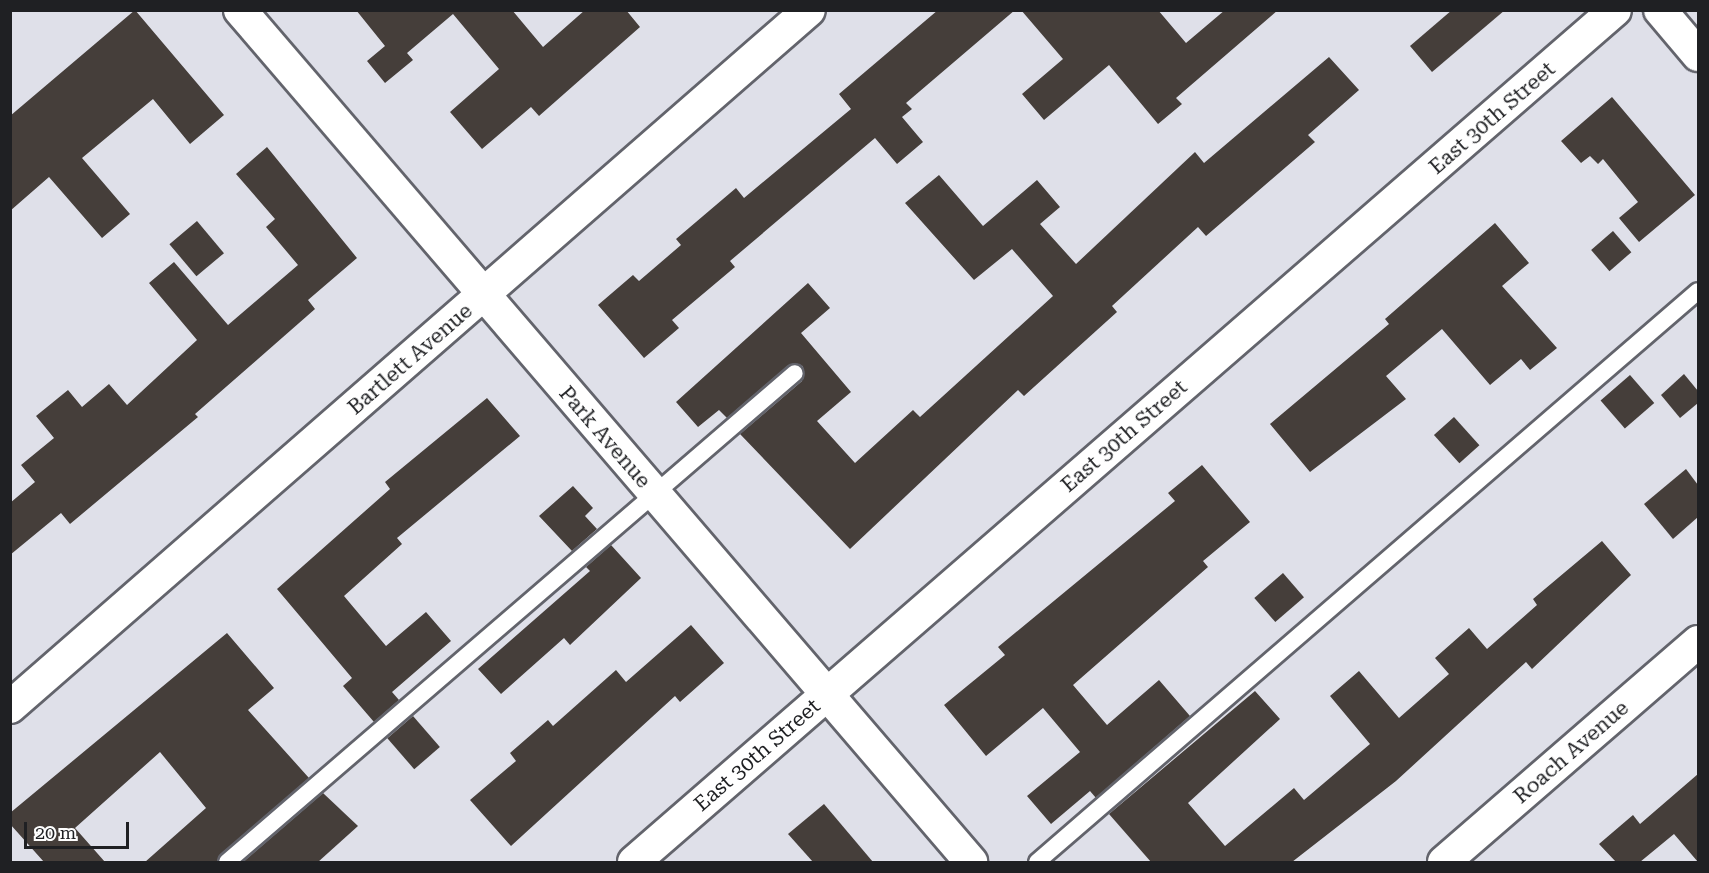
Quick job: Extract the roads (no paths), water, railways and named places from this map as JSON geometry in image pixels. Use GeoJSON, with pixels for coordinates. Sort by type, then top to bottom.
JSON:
{"type":"FeatureCollection","features":[{"type":"Feature","properties":{"kind":"street","name":"Park Avenue"},"geometry":{"type":"LineString","coordinates":[[240,10],[971,862]]}},
{"type":"Feature","properties":{"kind":"street","name":"Bartlett Avenue"},"geometry":{"type":"LineString","coordinates":[[10,707],[809,10]]}},
{"type":"Feature","properties":{"kind":"street","name":"East 30th Street"},"geometry":{"type":"LineString","coordinates":[[634,862],[1615,10]]}},
{"type":"Feature","properties":{"kind":"street"},"geometry":{"type":"LineString","coordinates":[[1660,10],[1698,55]]}},
{"type":"Feature","properties":{"kind":"street","name":"Roach Avenue"},"geometry":{"type":"LineString","coordinates":[[1444,862],[1698,642]]}},
{"type":"Feature","properties":{"kind":"lane"},"geometry":{"type":"LineString","coordinates":[[1037,862],[1698,291]]}},
{"type":"Feature","properties":{"kind":"lane"},"geometry":{"type":"LineString","coordinates":[[227,862],[652,492],[795,373]]}}]}
